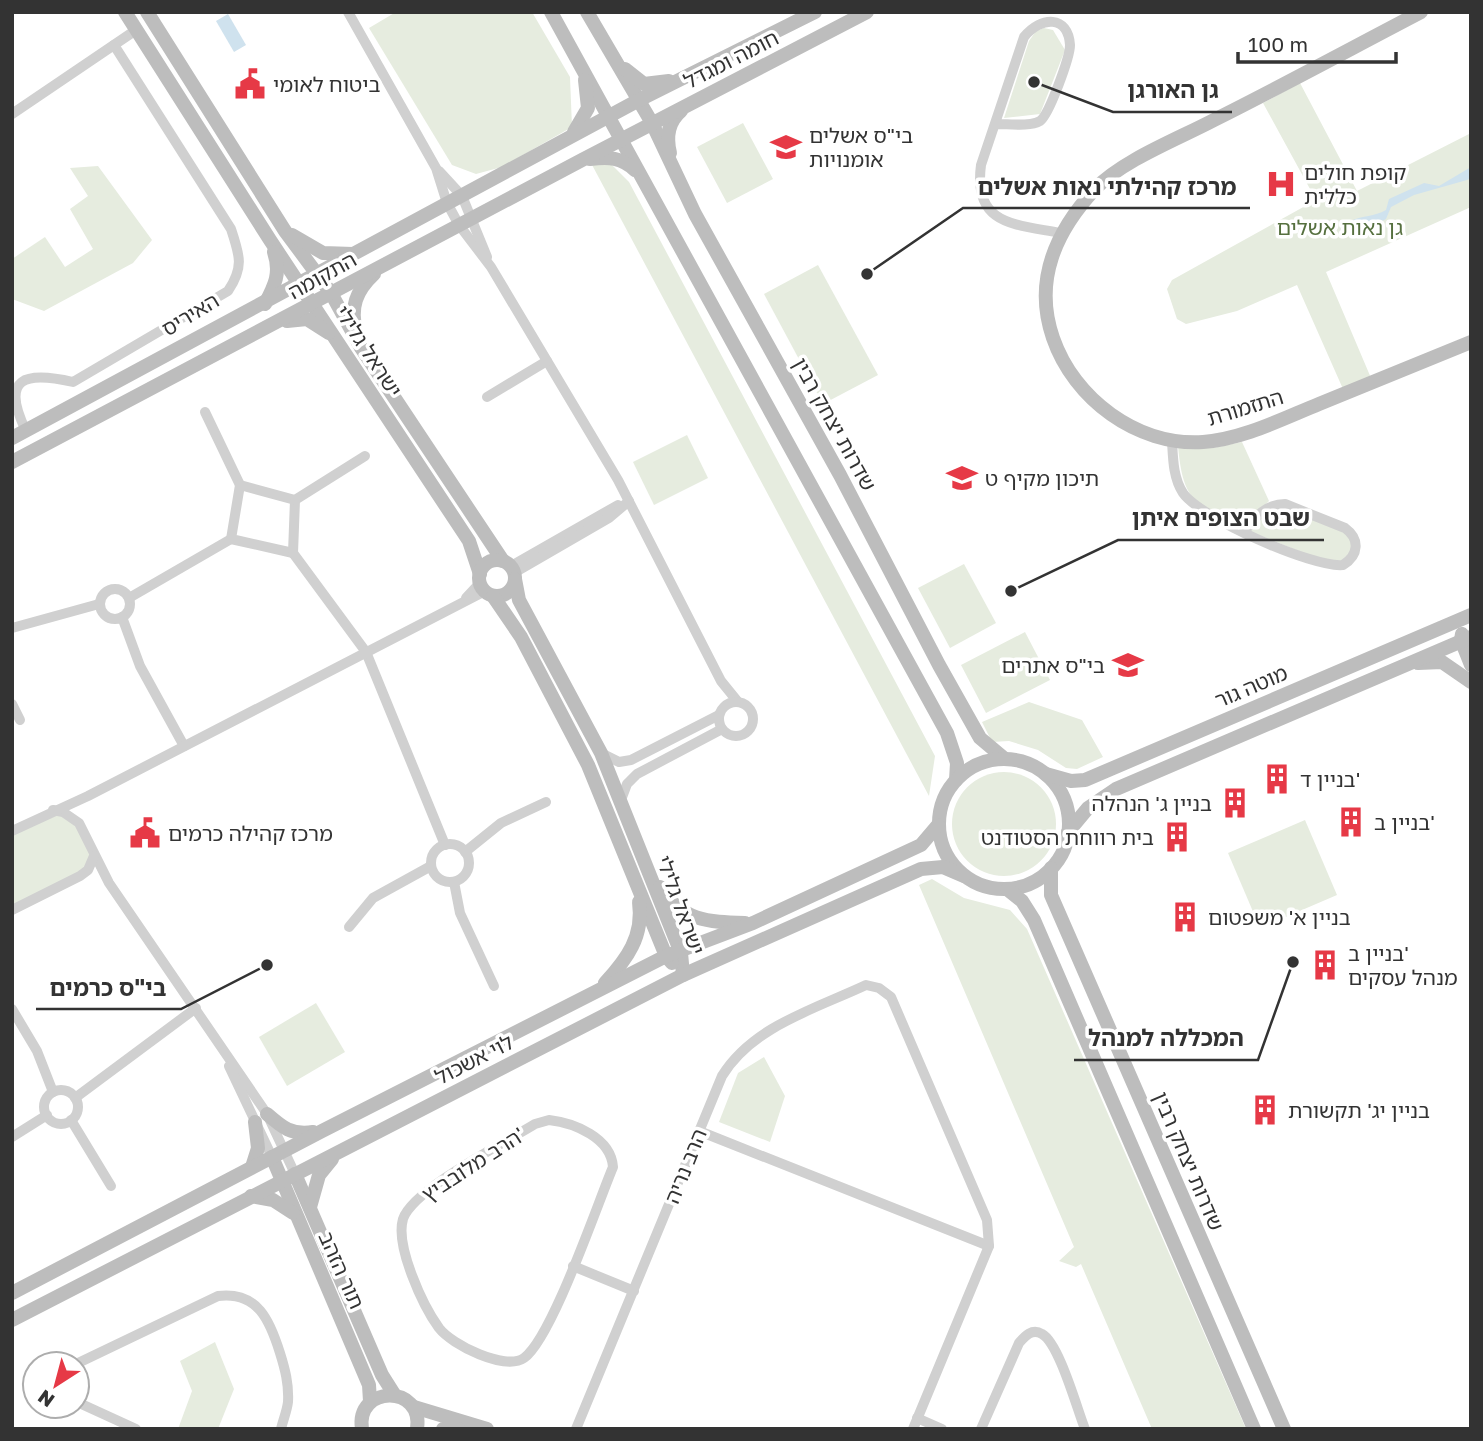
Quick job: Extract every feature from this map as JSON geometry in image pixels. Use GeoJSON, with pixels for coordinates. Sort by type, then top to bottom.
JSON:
{"type":"FeatureCollection","features":[{"type":"Feature","properties":{"kind":"main road","name":"ישראל גלילי"},"geometry":{"type":"LineString","coordinates":[[125,12],[270,240],[340,342],[469,541],[485,586],[522,637],[588,765],[636,883],[683,975]]}},
{"type":"Feature","properties":{"kind":"main road","name":"ישראל גלילי"},"geometry":{"type":"LineString","coordinates":[[147,12],[285,231],[331,293],[360,346],[511,570],[519,600],[601,753],[621,800],[673,955]]}},
{"type":"Feature","properties":{"kind":"main road"},"geometry":{"type":"LineString","coordinates":[[551,12],[947,733],[957,763],[956,780]]}},
{"type":"Feature","properties":{"kind":"main road"},"geometry":{"type":"LineString","coordinates":[[587,12],[608,48],[630,74],[644,84],[688,75]]}},
{"type":"Feature","properties":{"kind":"main road","name":"חומה ומגדל"},"geometry":{"type":"LineString","coordinates":[[639,100],[815,12]]}},
{"type":"Feature","properties":{"kind":"main road","name":"חומה ומגדל"},"geometry":{"type":"LineString","coordinates":[[652,123],[867,12]]}},
{"type":"Feature","properties":{"kind":"main road","name":"התזמורת"},"geometry":{"type":"LineString","coordinates":[[1421,12],[1105,179],[1060,233],[1045,297],[1047,319],[1063,362],[1083,391],[1110,413],[1149,435],[1172,441],[1204,442],[1262,428],[1471,342]]}},
{"type":"Feature","properties":{"kind":"main road","name":"שדרות יצחק רבין"},"geometry":{"type":"LineString","coordinates":[[608,48],[652,123],[673,168],[939,665],[980,738],[1005,760]]}},
{"type":"Feature","properties":{"kind":"main road"},"geometry":{"type":"LineString","coordinates":[[564,142],[580,126],[587,111],[583,68]]}},
{"type":"Feature","properties":{"kind":"main road","name":"התקומה"},"geometry":{"type":"LineString","coordinates":[[12,438],[265,304],[639,100]]}},
{"type":"Feature","properties":{"kind":"main road"},"geometry":{"type":"LineString","coordinates":[[673,168],[667,141],[668,131],[676,115],[691,103]]}},
{"type":"Feature","properties":{"kind":"main road","name":"התקומה"},"geometry":{"type":"LineString","coordinates":[[12,463],[652,123]]}},
{"type":"Feature","properties":{"kind":"main road"},"geometry":{"type":"LineString","coordinates":[[582,160],[611,157],[622,160],[643,177]]}},
{"type":"Feature","properties":{"kind":"main road"},"geometry":{"type":"LineString","coordinates":[[285,231],[323,253],[350,256],[364,250]]}},
{"type":"Feature","properties":{"kind":"main road"},"geometry":{"type":"LineString","coordinates":[[265,304],[278,271],[270,240]]}},
{"type":"Feature","properties":{"kind":"main road"},"geometry":{"type":"LineString","coordinates":[[360,346],[353,307],[363,285],[384,265]]}},
{"type":"Feature","properties":{"kind":"main road"},"geometry":{"type":"LineString","coordinates":[[282,321],[307,319],[340,342]]}},
{"type":"Feature","properties":{"kind":"main road"},"geometry":{"type":"LineString","coordinates":[[491,561],[511,570],[508,593],[485,586],[491,561]]}},
{"type":"Feature","properties":{"kind":"main road"},"geometry":{"type":"LineString","coordinates":[[1468,619],[1466,638],[1471,665]]}},
{"type":"Feature","properties":{"kind":"main road","name":"מוטה גור"},"geometry":{"type":"LineString","coordinates":[[1045,774],[1071,781],[1085,780],[1468,619]]}},
{"type":"Feature","properties":{"kind":"main road","name":"מוטה גור"},"geometry":{"type":"LineString","coordinates":[[1068,832],[1088,808],[1116,789],[1466,638]]}},
{"type":"Feature","properties":{"kind":"main road"},"geometry":{"type":"LineString","coordinates":[[1406,664],[1442,662],[1471,682]]}},
{"type":"Feature","properties":{"kind":"main road"},"geometry":{"type":"LineString","coordinates":[[1005,760],[1031,765],[1045,774],[1058,788],[1067,806],[1067,844],[1051,869],[1031,883],[1007,889],[980,885],[964,876],[945,853],[939,825],[943,799],[956,780],[978,764],[1005,760]]}},
{"type":"Feature","properties":{"kind":"main road","name":"לוי אשכול"},"geometry":{"type":"LineString","coordinates":[[12,1293],[321,1131],[599,990],[673,955],[753,923],[921,845],[939,825]]}},
{"type":"Feature","properties":{"kind":"main road"},"geometry":{"type":"LineString","coordinates":[[641,854],[665,895],[688,917],[715,922],[753,923]]}},
{"type":"Feature","properties":{"kind":"main road","name":"לוי אשכול"},"geometry":{"type":"LineString","coordinates":[[12,1320],[683,975],[921,869],[943,867],[964,876]]}},
{"type":"Feature","properties":{"kind":"main road","name":"שדרות יצחק רבין"},"geometry":{"type":"LineString","coordinates":[[1051,869],[1051,895],[1284,1429]]}},
{"type":"Feature","properties":{"kind":"main road"},"geometry":{"type":"LineString","coordinates":[[599,990],[626,959],[637,937],[640,909],[636,883]]}},
{"type":"Feature","properties":{"kind":"main road"},"geometry":{"type":"LineString","coordinates":[[1007,889],[1023,901],[1034,920],[1254,1429]]}},
{"type":"Feature","properties":{"kind":"main road"},"geometry":{"type":"LineString","coordinates":[[252,1167],[258,1148],[261,1118],[287,1132],[298,1134],[321,1131]]}},
{"type":"Feature","properties":{"kind":"main road","name":"תור הזהב"},"geometry":{"type":"LineString","coordinates":[[278,1154],[281,1181],[369,1385],[370,1401]]}},
{"type":"Feature","properties":{"kind":"main road"},"geometry":{"type":"LineString","coordinates":[[310,1207],[319,1175],[337,1154]]}},
{"type":"Feature","properties":{"kind":"main road","name":"תור הזהב"},"geometry":{"type":"LineString","coordinates":[[295,1174],[382,1375],[394,1394]]}},
{"type":"Feature","properties":{"kind":"main road"},"geometry":{"type":"LineString","coordinates":[[250,1196],[273,1200],[294,1214]]}},
{"type":"Feature","properties":{"kind":"main road"},"geometry":{"type":"LineString","coordinates":[[361,1428],[362,1414],[370,1401],[378,1396],[394,1394],[414,1407],[486,1429]]}},
{"type":"Feature","properties":{"kind":"main road"},"geometry":{"type":"LineString","coordinates":[[414,1407],[417,1429]]}},
{"type":"Feature","properties":{"kind":"main road"},"geometry":{"type":"LineString","coordinates":[[443,1429],[458,1429]]}},
{"type":"Feature","properties":{"kind":"street"},"geometry":{"type":"LineString","coordinates":[[348,12],[436,168],[447,203],[459,225],[491,267],[629,501],[721,681],[738,702],[752,713],[749,730],[735,737],[722,729]]}},
{"type":"Feature","properties":{"kind":"street"},"geometry":{"type":"LineString","coordinates":[[996,124],[1035,123],[1047,113],[1070,50],[1067,36],[1054,22],[1043,21],[1034,25],[1024,37],[996,124],[979,180],[986,205],[993,215],[1012,224],[1060,233]]}},
{"type":"Feature","properties":{"kind":"street"},"geometry":{"type":"LineString","coordinates":[[12,114],[136,30]]}},
{"type":"Feature","properties":{"kind":"street","name":"האיריס"},"geometry":{"type":"LineString","coordinates":[[26,431],[13,400],[15,386],[24,378],[43,375],[73,382],[228,291],[238,276],[240,257],[231,229],[114,45]]}},
{"type":"Feature","properties":{"kind":"street"},"geometry":{"type":"LineString","coordinates":[[436,168],[462,196],[473,217],[491,267]]}},
{"type":"Feature","properties":{"kind":"street"},"geometry":{"type":"LineString","coordinates":[[487,397],[547,360]]}},
{"type":"Feature","properties":{"kind":"street"},"geometry":{"type":"LineString","coordinates":[[205,412],[240,485],[231,539]]}},
{"type":"Feature","properties":{"kind":"street"},"geometry":{"type":"LineString","coordinates":[[1172,441],[1176,477],[1188,499],[1213,518],[1244,532],[1334,566],[1350,561],[1356,547],[1352,534],[1345,528],[1285,504],[1274,504],[1258,514],[1244,532]]}},
{"type":"Feature","properties":{"kind":"street"},"geometry":{"type":"LineString","coordinates":[[240,485],[296,500],[365,456]]}},
{"type":"Feature","properties":{"kind":"street"},"geometry":{"type":"LineString","coordinates":[[296,500],[293,553],[366,652],[445,845]]}},
{"type":"Feature","properties":{"kind":"street"},"geometry":{"type":"LineString","coordinates":[[511,570],[609,518],[629,501]]}},
{"type":"Feature","properties":{"kind":"street"},"geometry":{"type":"LineString","coordinates":[[129,598],[231,539],[293,553]]}},
{"type":"Feature","properties":{"kind":"street"},"geometry":{"type":"LineString","coordinates":[[12,831],[88,796],[458,605],[485,586]]}},
{"type":"Feature","properties":{"kind":"street"},"geometry":{"type":"LineString","coordinates":[[12,628],[99,604],[105,592],[114,588],[123,591],[129,598],[130,607],[122,617]]}},
{"type":"Feature","properties":{"kind":"street"},"geometry":{"type":"LineString","coordinates":[[99,604],[107,617],[122,617]]}},
{"type":"Feature","properties":{"kind":"street"},"geometry":{"type":"LineString","coordinates":[[122,617],[140,666],[184,746]]}},
{"type":"Feature","properties":{"kind":"street"},"geometry":{"type":"LineString","coordinates":[[721,681],[722,729]]}},
{"type":"Feature","properties":{"kind":"street"},"geometry":{"type":"LineString","coordinates":[[601,753],[620,762],[631,760],[738,702]]}},
{"type":"Feature","properties":{"kind":"street"},"geometry":{"type":"LineString","coordinates":[[12,704],[20,720]]}},
{"type":"Feature","properties":{"kind":"street"},"geometry":{"type":"LineString","coordinates":[[621,800],[627,784],[637,774],[722,729]]}},
{"type":"Feature","properties":{"kind":"street"},"geometry":{"type":"LineString","coordinates":[[88,796],[79,814],[79,823],[94,856],[109,883],[214,1034],[278,1154],[295,1174]]}},
{"type":"Feature","properties":{"kind":"street"},"geometry":{"type":"LineString","coordinates":[[465,852],[501,823],[546,802]]}},
{"type":"Feature","properties":{"kind":"street"},"geometry":{"type":"LineString","coordinates":[[53,810],[70,816],[79,823]]}},
{"type":"Feature","properties":{"kind":"street"},"geometry":{"type":"LineString","coordinates":[[453,844],[465,852],[468,870],[454,882],[439,879],[431,866],[434,853],[445,845],[453,844]]}},
{"type":"Feature","properties":{"kind":"street"},"geometry":{"type":"LineString","coordinates":[[12,910],[80,876],[88,870],[94,856]]}},
{"type":"Feature","properties":{"kind":"street"},"geometry":{"type":"LineString","coordinates":[[348,927],[373,898],[431,866]]}},
{"type":"Feature","properties":{"kind":"street"},"geometry":{"type":"LineString","coordinates":[[80,876],[98,878],[109,883]]}},
{"type":"Feature","properties":{"kind":"street"},"geometry":{"type":"LineString","coordinates":[[454,882],[460,913],[494,986]]}},
{"type":"Feature","properties":{"kind":"street","name":"הרב נריה"},"geometry":{"type":"LineString","coordinates":[[576,1429],[722,1076],[734,1056],[748,1043],[866,985],[878,988],[891,997],[988,1220],[989,1246]]}},
{"type":"Feature","properties":{"kind":"street"},"geometry":{"type":"LineString","coordinates":[[75,1098],[196,1008]]}},
{"type":"Feature","properties":{"kind":"street"},"geometry":{"type":"LineString","coordinates":[[12,1009],[37,1051],[53,1092]]}},
{"type":"Feature","properties":{"kind":"street"},"geometry":{"type":"LineString","coordinates":[[63,1090],[75,1098],[78,1110],[71,1121],[55,1123],[47,1115],[45,1103],[53,1092],[63,1090]]}},
{"type":"Feature","properties":{"kind":"street"},"geometry":{"type":"LineString","coordinates":[[12,1137],[47,1115]]}},
{"type":"Feature","properties":{"kind":"street","name":"הרב מלובביץ'"},"geometry":{"type":"LineString","coordinates":[[549,1120],[561,1121],[604,1142],[612,1153],[612,1167],[573,1266],[545,1332],[535,1348],[522,1359],[508,1363],[476,1353],[440,1328],[406,1258],[402,1238],[404,1218],[414,1202],[429,1188],[535,1124],[549,1120]]}},
{"type":"Feature","properties":{"kind":"street"},"geometry":{"type":"LineString","coordinates":[[71,1121],[111,1186]]}},
{"type":"Feature","properties":{"kind":"street"},"geometry":{"type":"LineString","coordinates":[[699,1131],[989,1246],[915,1424],[942,1429]]}},
{"type":"Feature","properties":{"kind":"street"},"geometry":{"type":"LineString","coordinates":[[573,1266],[634,1291]]}},
{"type":"Feature","properties":{"kind":"street"},"geometry":{"type":"LineString","coordinates":[[91,1357],[218,1296],[231,1294],[245,1298],[262,1309],[271,1325],[287,1375],[288,1403],[281,1429]]}},
{"type":"Feature","properties":{"kind":"street"},"geometry":{"type":"LineString","coordinates":[[981,1429],[1019,1343],[1027,1334],[1034,1332],[1041,1334],[1053,1346],[1085,1429]]}},
{"type":"Feature","properties":{"kind":"street"},"geometry":{"type":"LineString","coordinates":[[91,1408],[136,1429]]}},
{"type":"Feature","properties":{"kind":"green space"},"geometry":{"type":"Polygon","coordinates":[[[396,12],[532,12],[570,77],[572,127],[502,167],[476,174],[452,165],[369,28],[396,12]]]}},
{"type":"Feature","properties":{"kind":"green space"},"geometry":{"type":"Polygon","coordinates":[[[1044,28],[1053,30],[1065,50],[1040,114],[1004,118],[1029,41],[1036,31],[1044,28]]]}},
{"type":"Feature","properties":{"kind":"green space","name":"גן נאות אשלים"},"geometry":{"type":"Polygon","coordinates":[[[1300,83],[1357,191],[1471,133],[1471,207],[1326,272],[1371,378],[1343,389],[1297,285],[1237,311],[1186,324],[1177,319],[1167,289],[1172,280],[1316,200],[1263,103],[1300,83]]]}},
{"type":"Feature","properties":{"kind":"green space"},"geometry":{"type":"Polygon","coordinates":[[[743,123],[773,179],[727,203],[697,147],[743,123]]]}},
{"type":"Feature","properties":{"kind":"green space"},"geometry":{"type":"Polygon","coordinates":[[[608,161],[629,182],[935,756],[929,796],[591,163],[608,161]]]}},
{"type":"Feature","properties":{"kind":"green space"},"geometry":{"type":"Polygon","coordinates":[[[98,166],[152,240],[133,263],[44,311],[12,299],[12,259],[45,237],[65,267],[93,249],[70,209],[88,196],[70,168],[98,166]]]}},
{"type":"Feature","properties":{"kind":"green space"},"geometry":{"type":"Polygon","coordinates":[[[818,265],[878,375],[823,404],[764,294],[818,265]]]}},
{"type":"Feature","properties":{"kind":"green space"},"geometry":{"type":"Polygon","coordinates":[[[687,435],[708,478],[654,505],[633,462],[687,435]]]}},
{"type":"Feature","properties":{"kind":"green space"},"geometry":{"type":"Polygon","coordinates":[[[1242,442],[1269,501],[1244,526],[1194,499],[1184,479],[1178,446],[1213,448],[1242,442]]]}},
{"type":"Feature","properties":{"kind":"green space"},"geometry":{"type":"Polygon","coordinates":[[[1275,507],[1284,507],[1343,531],[1353,541],[1351,554],[1342,562],[1324,561],[1249,531],[1260,517],[1275,507]]]}},
{"type":"Feature","properties":{"kind":"green space"},"geometry":{"type":"Polygon","coordinates":[[[964,564],[996,623],[950,648],[918,588],[964,564]]]}},
{"type":"Feature","properties":{"kind":"green space"},"geometry":{"type":"Polygon","coordinates":[[[1025,632],[1050,680],[986,713],[961,665],[1025,632]]]}},
{"type":"Feature","properties":{"kind":"green space"},"geometry":{"type":"Polygon","coordinates":[[[1029,702],[1082,720],[1103,757],[1077,769],[1066,768],[1038,750],[1009,741],[992,742],[982,722],[1029,702]]]}},
{"type":"Feature","properties":{"kind":"green space"},"geometry":{"type":"Polygon","coordinates":[[[1004,772],[1024,776],[1041,787],[1052,804],[1056,824],[1052,844],[1041,861],[1024,872],[1004,876],[984,872],[967,861],[956,844],[952,824],[956,804],[967,787],[984,776],[1004,772]]]}},
{"type":"Feature","properties":{"kind":"green space"},"geometry":{"type":"Polygon","coordinates":[[[53,810],[70,816],[94,856],[92,864],[12,910],[12,831],[53,810]]]}},
{"type":"Feature","properties":{"kind":"green space"},"geometry":{"type":"Polygon","coordinates":[[[1305,820],[1337,895],[1260,928],[1228,853],[1305,820]]]}},
{"type":"Feature","properties":{"kind":"green space"},"geometry":{"type":"Polygon","coordinates":[[[932,879],[964,898],[1010,910],[1027,929],[1246,1429],[1152,1429],[1081,1264],[1076,1267],[1059,1261],[1074,1247],[919,885],[932,879]]]}},
{"type":"Feature","properties":{"kind":"green space"},"geometry":{"type":"Polygon","coordinates":[[[316,1003],[345,1052],[287,1086],[259,1037],[316,1003]]]}},
{"type":"Feature","properties":{"kind":"green space"},"geometry":{"type":"Polygon","coordinates":[[[764,1057],[785,1096],[770,1142],[719,1122],[738,1073],[764,1057]]]}},
{"type":"Feature","properties":{"kind":"green space"},"geometry":{"type":"Polygon","coordinates":[[[215,1342],[234,1389],[218,1429],[178,1429],[192,1391],[180,1361],[215,1342]]]}},
{"type":"Feature","properties":{"kind":"water"},"geometry":{"type":"Polygon","coordinates":[[[228,14],[246,45],[234,52],[216,21],[228,14]]]}},
{"type":"Feature","properties":{"kind":"water"},"geometry":{"type":"Polygon","coordinates":[[[1471,167],[1471,178],[1467,180],[1414,195],[1391,207],[1386,219],[1370,227],[1349,227],[1351,221],[1386,210],[1389,199],[1424,183],[1439,186],[1471,167]]]}},
{"type":"Feature","properties":{"kind":"place","name":"גן האורגן"},"geometry":{"type":"Point","coordinates":[1034,82]}},
{"type":"Feature","properties":{"kind":"place","name":"ביטוח לאומי"},"geometry":{"type":"Point","coordinates":[250,84]}},
{"type":"Feature","properties":{"kind":"place","name":"בי\"ס אשלים אומנויות"},"geometry":{"type":"Point","coordinates":[786,147]}},
{"type":"Feature","properties":{"kind":"place","name":"קופת חולים כללית"},"geometry":{"type":"Point","coordinates":[1281,184]}},
{"type":"Feature","properties":{"kind":"place","name":"מרכז קהילתי נאות אשלים"},"geometry":{"type":"Point","coordinates":[867,274]}},
{"type":"Feature","properties":{"kind":"place","name":"תיכון מקיף ט"},"geometry":{"type":"Point","coordinates":[962,478]}},
{"type":"Feature","properties":{"kind":"place","name":"שבט הצופים איתן"},"geometry":{"type":"Point","coordinates":[1011,591]}},
{"type":"Feature","properties":{"kind":"place","name":"בי\"ס אתרים"},"geometry":{"type":"Point","coordinates":[1128,665]}},
{"type":"Feature","properties":{"kind":"place","name":"בניין ד'"},"geometry":{"type":"Point","coordinates":[1277,779]}},
{"type":"Feature","properties":{"kind":"place","name":"בניין ג' הנהלה"},"geometry":{"type":"Point","coordinates":[1235,803]}},
{"type":"Feature","properties":{"kind":"place","name":"בניין ב'"},"geometry":{"type":"Point","coordinates":[1351,822]}},
{"type":"Feature","properties":{"kind":"place","name":"מרכז קהילה כרמים"},"geometry":{"type":"Point","coordinates":[145,833]}},
{"type":"Feature","properties":{"kind":"place","name":"בית רווחת הסטודנט"},"geometry":{"type":"Point","coordinates":[1177,837]}},
{"type":"Feature","properties":{"kind":"place","name":"בניין א' משפטום"},"geometry":{"type":"Point","coordinates":[1185,917]}},
{"type":"Feature","properties":{"kind":"place","name":"המכללה למנהל"},"geometry":{"type":"Point","coordinates":[1293,962]}},
{"type":"Feature","properties":{"kind":"place","name":"בי\"ס כרמים"},"geometry":{"type":"Point","coordinates":[267,965]}},
{"type":"Feature","properties":{"kind":"place","name":"בניין ב' מנהל עסקים"},"geometry":{"type":"Point","coordinates":[1325,965]}},
{"type":"Feature","properties":{"kind":"place","name":"בניין יג' תקשורת"},"geometry":{"type":"Point","coordinates":[1265,1110]}}]}
